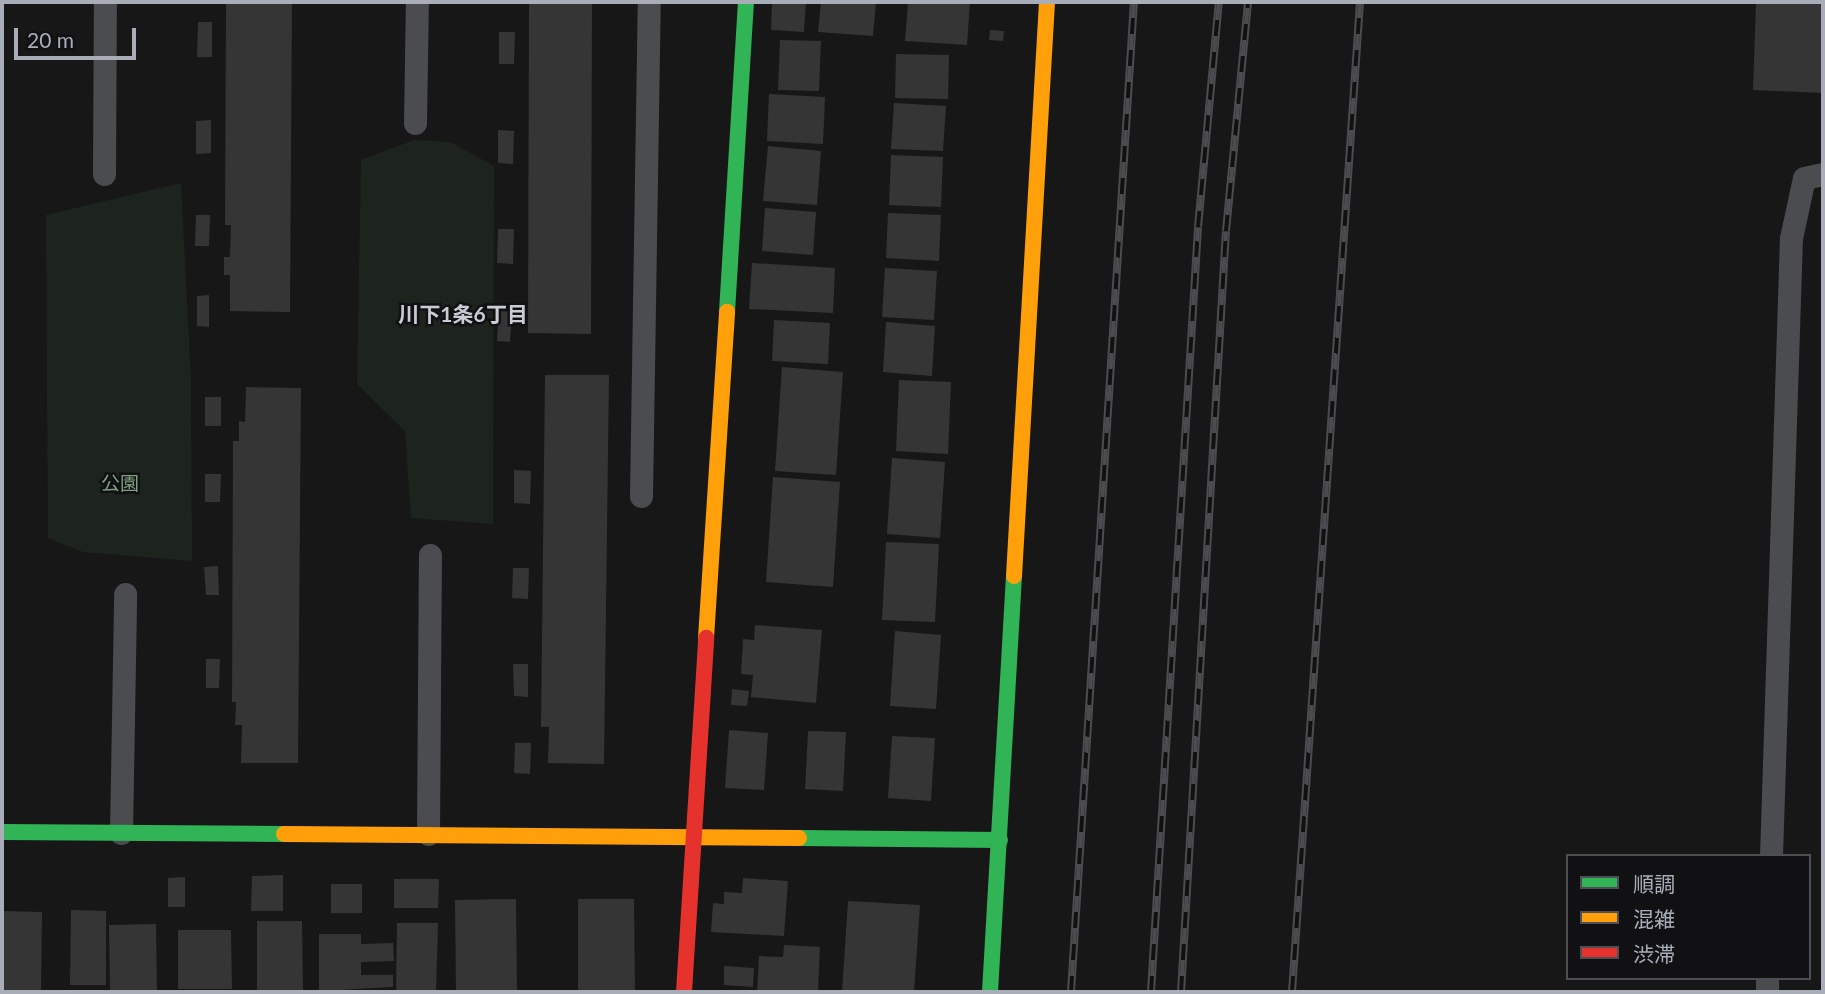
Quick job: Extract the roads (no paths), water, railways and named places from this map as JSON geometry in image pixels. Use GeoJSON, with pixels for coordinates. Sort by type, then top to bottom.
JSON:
{"type":"FeatureCollection","features":[{"type":"Feature","properties":{"kind":"street"},"geometry":{"type":"LineString","coordinates":[[684,992],[696,835],[746,2]]}},
{"type":"Feature","properties":{"kind":"street"},"geometry":{"type":"LineString","coordinates":[[990,992],[1047,2]]}},
{"type":"Feature","properties":{"kind":"street"},"geometry":{"type":"LineString","coordinates":[[2,832],[1000,839]]}},
{"type":"Feature","properties":{"kind":"lane"},"geometry":{"type":"LineString","coordinates":[[104,174],[105,2]]}},
{"type":"Feature","properties":{"kind":"lane"},"geometry":{"type":"LineString","coordinates":[[415,124],[417,2]]}},
{"type":"Feature","properties":{"kind":"lane"},"geometry":{"type":"LineString","coordinates":[[641,496],[649,2]]}},
{"type":"Feature","properties":{"kind":"lane"},"geometry":{"type":"LineString","coordinates":[[1771,854],[1791,238],[1804,178],[1823,174]]}},
{"type":"Feature","properties":{"kind":"lane"},"geometry":{"type":"LineString","coordinates":[[428,834],[430,555]]}},
{"type":"Feature","properties":{"kind":"lane"},"geometry":{"type":"LineString","coordinates":[[121,833],[125,594]]}},
{"type":"Feature","properties":{"kind":"railway"},"geometry":{"type":"LineString","coordinates":[[1071,992],[1134,2]]}},
{"type":"Feature","properties":{"kind":"railway"},"geometry":{"type":"LineString","coordinates":[[1151,992],[1198,227],[1219,2]]}},
{"type":"Feature","properties":{"kind":"railway"},"geometry":{"type":"LineString","coordinates":[[1181,992],[1226,231],[1248,2]]}},
{"type":"Feature","properties":{"kind":"railway"},"geometry":{"type":"LineString","coordinates":[[1292,992],[1360,2]]}},
{"type":"Feature","properties":{"kind":"district","name":"川下1条6丁目"},"geometry":{"type":"Point","coordinates":[463,314]}},
{"type":"Feature","properties":{"kind":"park label","name":"公園"},"geometry":{"type":"Point","coordinates":[120,483]}}]}
